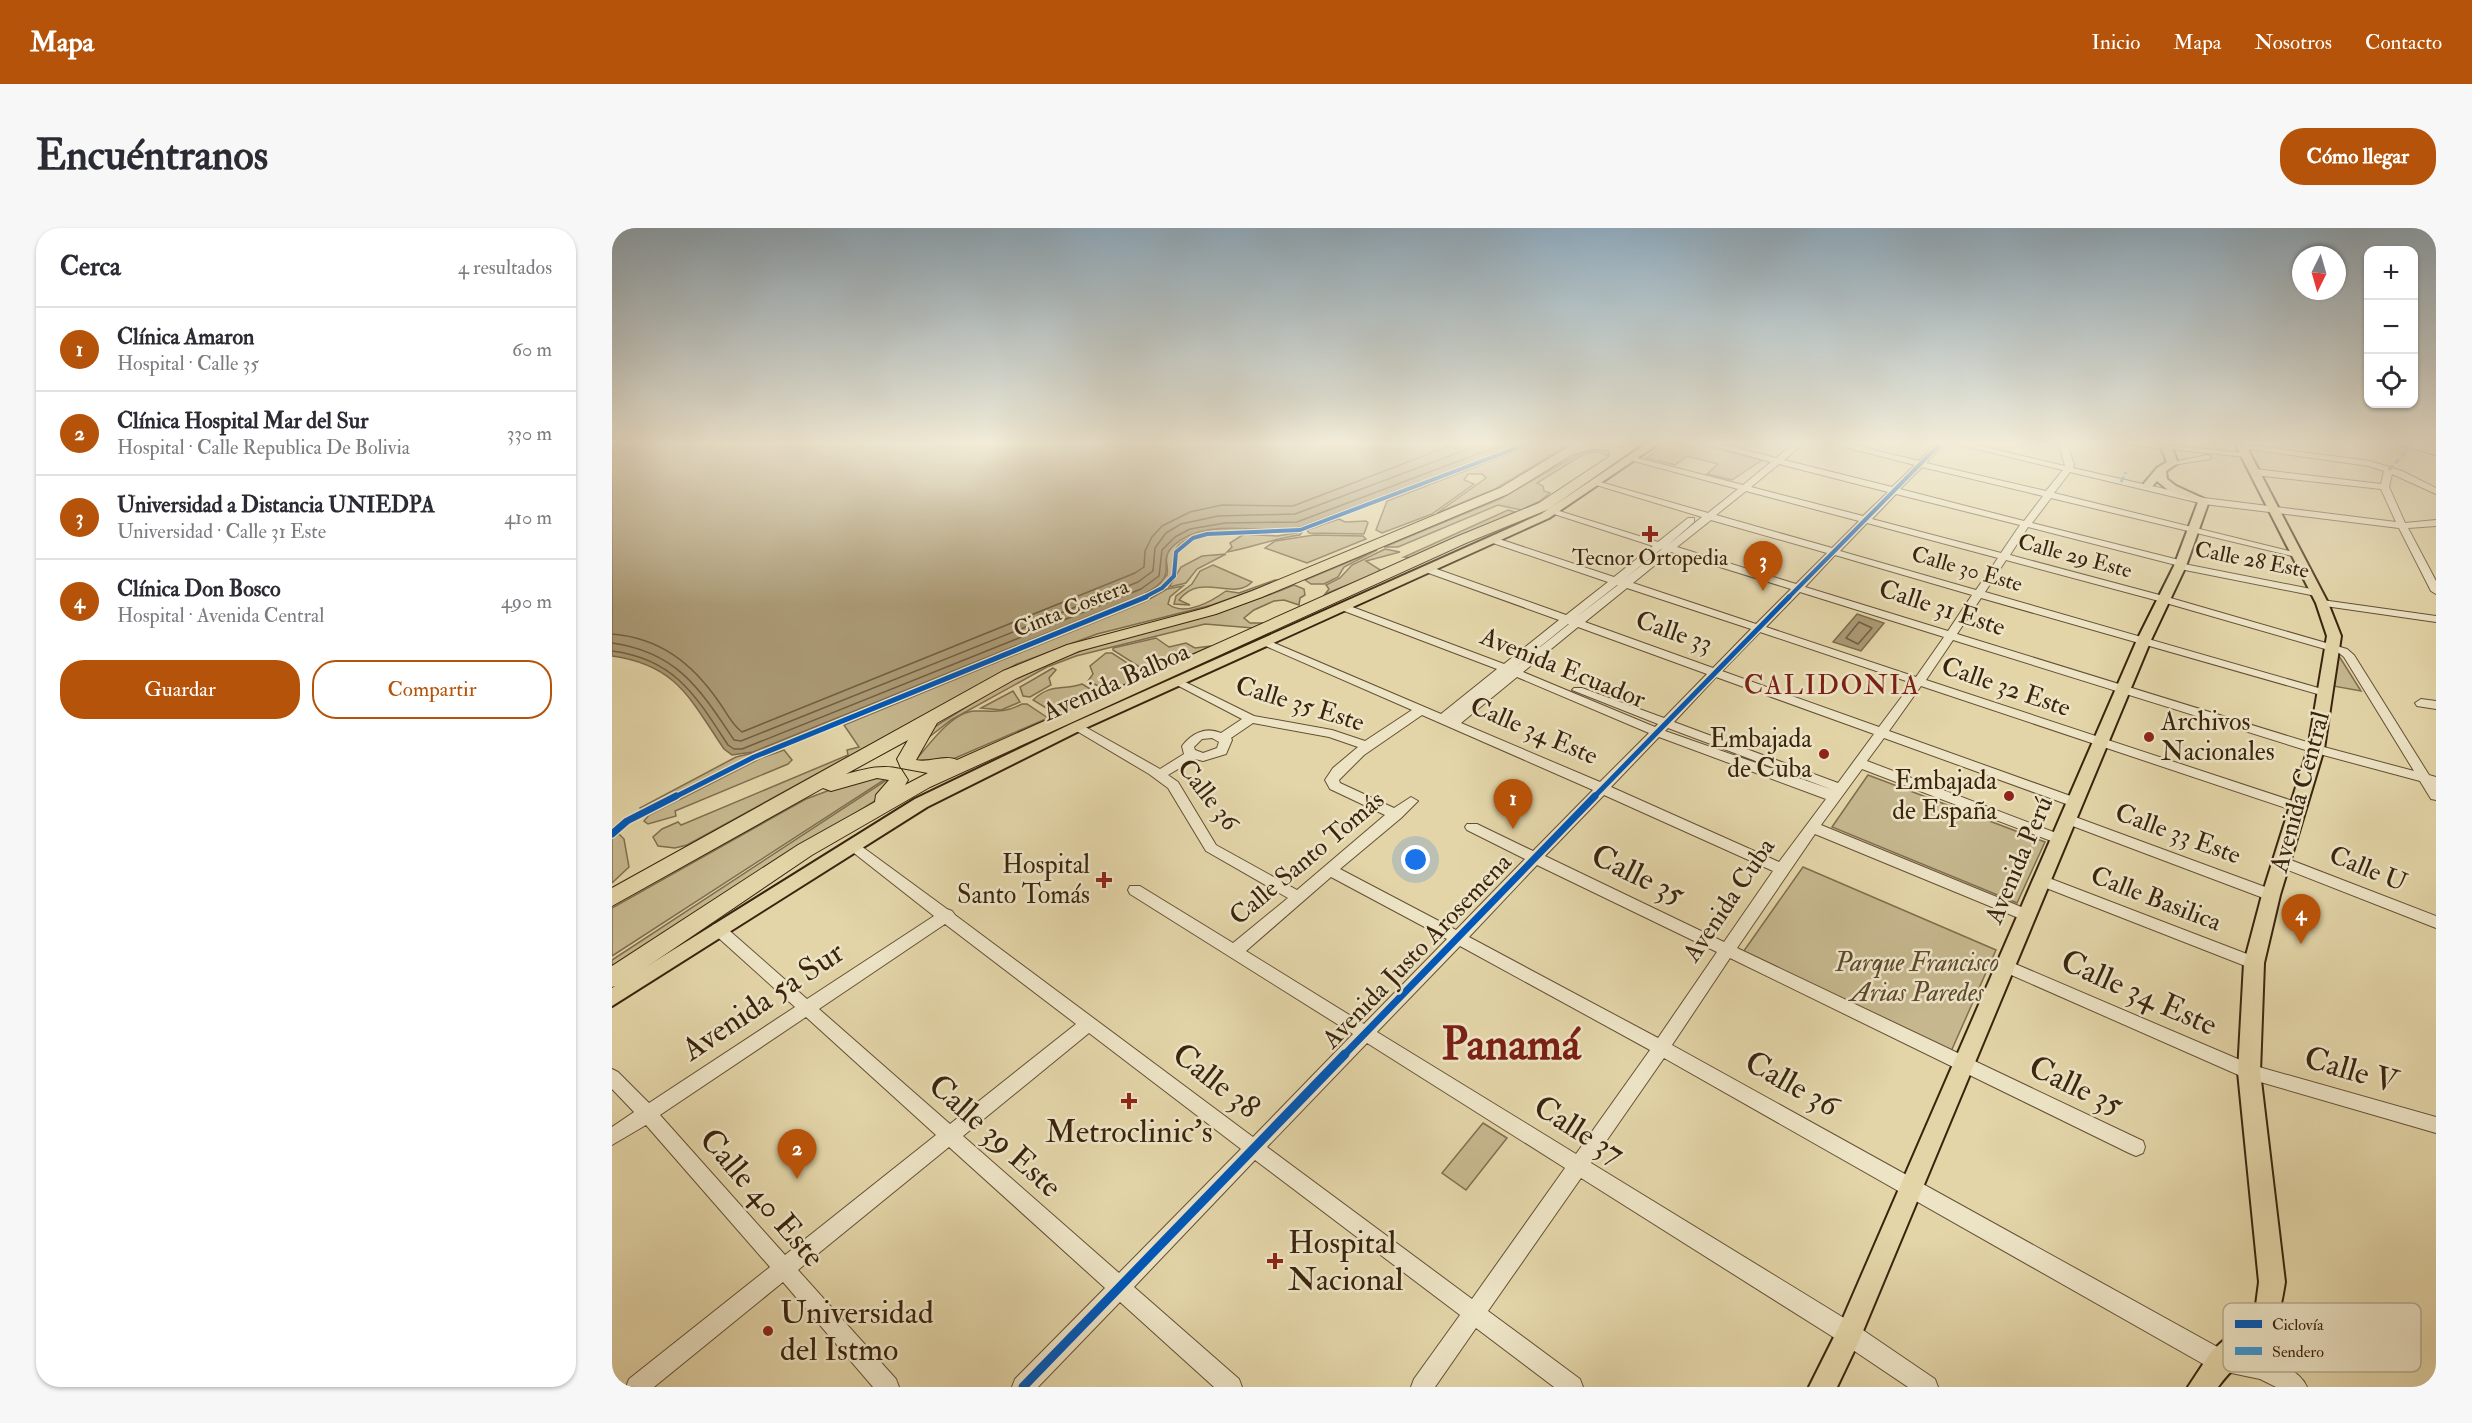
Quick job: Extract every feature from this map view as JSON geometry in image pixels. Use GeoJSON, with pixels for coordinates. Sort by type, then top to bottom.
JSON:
{"type":"FeatureCollection","features":[{"type":"Feature","properties":{"kind":"highway","name":"Cinta Costera"},"geometry":{"type":"LineString","coordinates":[[612,898],[1009,675],[1073,648],[1230,605],[1492,496]]}},
{"type":"Feature","properties":{"kind":"highway","name":"Avenida Balboa"},"geometry":{"type":"LineString","coordinates":[[612,978],[805,850],[870,812],[980,755],[1370,583],[1461,540],[1544,506],[1558,496]]}},
{"type":"Feature","properties":{"kind":"highway"},"geometry":{"type":"LineString","coordinates":[[1370,583],[1464,552]]}},
{"type":"Feature","properties":{"kind":"highway"},"geometry":{"type":"LineString","coordinates":[[939,714],[909,751],[906,759],[908,764],[925,768],[980,755]]}},
{"type":"Feature","properties":{"kind":"highway"},"geometry":{"type":"LineString","coordinates":[[766,812],[850,779],[877,772],[895,774],[899,780],[898,784],[870,812]]}},
{"type":"Feature","properties":{"kind":"main road","name":"Avenida Balboa"},"geometry":{"type":"LineString","coordinates":[[612,998],[921,803],[1076,727],[1553,512],[1578,496]]}},
{"type":"Feature","properties":{"kind":"main road"},"geometry":{"type":"LineString","coordinates":[[2193,496],[2204,501]]}},
{"type":"Feature","properties":{"kind":"main road","name":"Avenida Central"},"geometry":{"type":"LineString","coordinates":[[2267,496],[2319,598],[2334,636],[2316,749],[2300,808],[2271,895],[2254,963],[2249,1072],[2272,1282],[2269,1303]]}},
{"type":"Feature","properties":{"kind":"main road","name":"Avenida Perú"},"geometry":{"type":"LineString","coordinates":[[1823,1387],[1849,1334],[2123,688],[2180,564],[2204,501]]}},
{"type":"Feature","properties":{"kind":"main road","name":"Avenida Central"},"geometry":{"type":"LineString","coordinates":[[2202,1387],[2223,1358]]}},
{"type":"Feature","properties":{"kind":"street","name":"Calle 30 Este"},"geometry":{"type":"LineString","coordinates":[[1639,496],[2325,693]]}},
{"type":"Feature","properties":{"kind":"street"},"geometry":{"type":"LineString","coordinates":[[1448,721],[1568,619],[1671,548],[1729,496]]}},
{"type":"Feature","properties":{"kind":"street","name":"Calle 29 Este"},"geometry":{"type":"LineString","coordinates":[[1774,496],[2163,599],[2333,647]]}},
{"type":"Feature","properties":{"kind":"street","name":"Avenida Justo Arosemena"},"geometry":{"type":"LineString","coordinates":[[1023,1387],[1365,1032],[1888,496]]}},
{"type":"Feature","properties":{"kind":"street","name":"Calle 28 Este"},"geometry":{"type":"LineString","coordinates":[[1918,496],[2319,598],[2436,619]]}},
{"type":"Feature","properties":{"kind":"street","name":"Avenida Cuba"},"geometry":{"type":"LineString","coordinates":[[1422,1387],[1661,1048],[1782,869],[1883,732],[1980,593],[2003,556],[2047,496]]}},
{"type":"Feature","properties":{"kind":"street"},"geometry":{"type":"LineString","coordinates":[[2053,496],[2296,554]]}},
{"type":"Feature","properties":{"kind":"street"},"geometry":{"type":"LineString","coordinates":[[2184,496],[2204,501],[2402,525],[2436,523]]}},
{"type":"Feature","properties":{"kind":"street"},"geometry":{"type":"LineString","coordinates":[[2389,496],[2418,559],[2436,591]]}},
{"type":"Feature","properties":{"kind":"street","name":"Calle 31 Este"},"geometry":{"type":"LineString","coordinates":[[1553,512],[2316,749],[2430,780]]}},
{"type":"Feature","properties":{"kind":"street"},"geometry":{"type":"LineString","coordinates":[[1513,668],[1579,623],[1660,545],[1706,515]]}},
{"type":"Feature","properties":{"kind":"street","name":"Calle 32 Este"},"geometry":{"type":"LineString","coordinates":[[1493,540],[2300,808]]}},
{"type":"Feature","properties":{"kind":"street"},"geometry":{"type":"LineString","coordinates":[[2418,559],[2436,562]]}},
{"type":"Feature","properties":{"kind":"street","name":"Calle 33"},"geometry":{"type":"LineString","coordinates":[[1427,569],[1883,732],[2071,810]]}},
{"type":"Feature","properties":{"kind":"street","name":"Avenida Ecuador"},"geometry":{"type":"LineString","coordinates":[[1347,605],[1513,668],[1661,728],[1837,793]]}},
{"type":"Feature","properties":{"kind":"street","name":"Calle 34 Este"},"geometry":{"type":"LineString","coordinates":[[1265,642],[1602,788],[1782,869]]}},
{"type":"Feature","properties":{"kind":"street"},"geometry":{"type":"LineString","coordinates":[[2333,647],[2348,655],[2430,780],[2436,796]]}},
{"type":"Feature","properties":{"kind":"street","name":"Calle 35 Este"},"geometry":{"type":"LineString","coordinates":[[1177,681],[1251,719],[1332,734],[1369,747]]}},
{"type":"Feature","properties":{"kind":"street"},"geometry":{"type":"LineString","coordinates":[[2421,703],[2436,705]]}},
{"type":"Feature","properties":{"kind":"street"},"geometry":{"type":"LineString","coordinates":[[1369,747],[1421,710]]}},
{"type":"Feature","properties":{"kind":"street"},"geometry":{"type":"LineString","coordinates":[[1223,736],[1227,743],[1216,754],[1203,757],[1192,755],[1187,749],[1193,739],[1209,734],[1223,736],[1251,719]]}},
{"type":"Feature","properties":{"kind":"street","name":"Calle 36"},"geometry":{"type":"LineString","coordinates":[[1076,727],[1159,775],[1175,789],[1211,848],[1298,897]]}},
{"type":"Feature","properties":{"kind":"street","name":"Calle 35 Este"},"geometry":{"type":"LineString","coordinates":[[1369,747],[1335,773],[1332,780],[1335,786],[1396,815]]}},
{"type":"Feature","properties":{"kind":"street"},"geometry":{"type":"LineString","coordinates":[[1159,775],[1192,755]]}},
{"type":"Feature","properties":{"kind":"street"},"geometry":{"type":"LineString","coordinates":[[1859,764],[2059,839]]}},
{"type":"Feature","properties":{"kind":"street","name":"Calle Santo Tomás"},"geometry":{"type":"LineString","coordinates":[[1234,952],[1411,801]]}},
{"type":"Feature","properties":{"kind":"street","name":"Calle 33 Este"},"geometry":{"type":"LineString","coordinates":[[2071,810],[2271,895]]}},
{"type":"Feature","properties":{"kind":"street"},"geometry":{"type":"LineString","coordinates":[[1812,827],[2026,915]]}},
{"type":"Feature","properties":{"kind":"street","name":"Calle 35"},"geometry":{"type":"LineString","coordinates":[[1472,828],[2136,1147]]}},
{"type":"Feature","properties":{"kind":"street","name":"Calle 38"},"geometry":{"type":"LineString","coordinates":[[852,846],[947,915],[1253,1149],[1474,1311],[1572,1387]]}},
{"type":"Feature","properties":{"kind":"street","name":"Calle U"},"geometry":{"type":"LineString","coordinates":[[2283,862],[2436,922]]}},
{"type":"Feature","properties":{"kind":"street","name":"Calle 36"},"geometry":{"type":"LineString","coordinates":[[1329,870],[1458,937],[1911,1185],[2220,1361]]}},
{"type":"Feature","properties":{"kind":"street","name":"Calle Basilica"},"geometry":{"type":"LineString","coordinates":[[2041,880],[2254,963]]}},
{"type":"Feature","properties":{"kind":"street","name":"Calle 37"},"geometry":{"type":"LineString","coordinates":[[1135,890],[1849,1334],[1927,1387]]}},
{"type":"Feature","properties":{"kind":"street","name":"Avenida 5a Sur"},"geometry":{"type":"LineString","coordinates":[[612,1137],[947,915]]}},
{"type":"Feature","properties":{"kind":"street","name":"Calle 39 Este"},"geometry":{"type":"LineString","coordinates":[[718,929],[1231,1387]]}},
{"type":"Feature","properties":{"kind":"street","name":"Calle 34 Este"},"geometry":{"type":"LineString","coordinates":[[2006,966],[2249,1072]]}},
{"type":"Feature","properties":{"kind":"street"},"geometry":{"type":"LineString","coordinates":[[637,1387],[948,1134],[1089,1023]]}},
{"type":"Feature","properties":{"kind":"street","name":"Calle V"},"geometry":{"type":"LineString","coordinates":[[2249,1072],[2436,1125]]}},
{"type":"Feature","properties":{"kind":"street","name":"Calle 40 Este"},"geometry":{"type":"LineString","coordinates":[[612,1077],[648,1114],[888,1387]]}},
{"type":"Feature","properties":{"kind":"street"},"geometry":{"type":"LineString","coordinates":[[2273,1372],[2296,1387]]}},
{"type":"Feature","properties":{"kind":"green space"},"geometry":{"type":"Polygon","coordinates":[[[1387,496],[1300,529],[1218,532],[1188,539],[1176,549],[1175,569],[1172,576],[1161,588],[1146,596],[755,756],[643,812],[640,808],[736,757],[757,752],[1149,592],[1167,575],[1168,552],[1178,541],[1193,534],[1228,528],[1298,528],[1387,496]]]}},
{"type":"Feature","properties":{"kind":"green space"},"geometry":{"type":"Polygon","coordinates":[[[1400,496],[1457,496],[1432,514],[1382,533],[1376,530],[1387,501],[1400,496]]]}},
{"type":"Feature","properties":{"kind":"green space"},"geometry":{"type":"Polygon","coordinates":[[[1461,496],[1478,496],[1437,513],[1461,496]]]}},
{"type":"Feature","properties":{"kind":"green space"},"geometry":{"type":"Polygon","coordinates":[[[1505,496],[1546,496],[1521,510],[1498,505],[1398,547],[1384,547],[1505,496]]]}},
{"type":"Feature","properties":{"kind":"green space"},"geometry":{"type":"Polygon","coordinates":[[[1508,510],[1515,512],[1413,558],[1404,557],[1508,510]]]}},
{"type":"Feature","properties":{"kind":"green space"},"geometry":{"type":"Polygon","coordinates":[[[1339,519],[1345,522],[1366,521],[1368,523],[1364,534],[1309,533],[1307,530],[1339,519]]]}},
{"type":"Feature","properties":{"kind":"green space"},"geometry":{"type":"Polygon","coordinates":[[[1302,532],[1300,535],[1227,552],[1232,547],[1230,543],[1244,534],[1277,536],[1302,532]]]}},
{"type":"Feature","properties":{"kind":"green space"},"geometry":{"type":"Polygon","coordinates":[[[1314,535],[1363,536],[1366,539],[1307,563],[1265,548],[1275,541],[1314,535]]]}},
{"type":"Feature","properties":{"kind":"green space"},"geometry":{"type":"Polygon","coordinates":[[[1385,549],[1400,552],[1366,561],[1382,571],[1325,594],[1329,589],[1326,585],[1340,578],[1352,565],[1385,549]]]}},
{"type":"Feature","properties":{"kind":"green space"},"geometry":{"type":"Polygon","coordinates":[[[1377,550],[1344,567],[1338,577],[1324,584],[1311,584],[1305,580],[1377,550]]]}},
{"type":"Feature","properties":{"kind":"green space"},"geometry":{"type":"Polygon","coordinates":[[[1226,554],[1197,569],[1186,583],[1169,587],[1181,567],[1202,556],[1226,554]]]}},
{"type":"Feature","properties":{"kind":"green space"},"geometry":{"type":"Polygon","coordinates":[[[1213,565],[1252,582],[1236,589],[1197,588],[1179,600],[1190,605],[1174,604],[1176,596],[1192,584],[1200,571],[1213,565]]]}},
{"type":"Feature","properties":{"kind":"green space"},"geometry":{"type":"Polygon","coordinates":[[[1281,580],[1212,605],[1097,634],[1017,664],[687,845],[675,848],[658,846],[653,837],[662,829],[678,822],[681,825],[848,755],[847,750],[859,747],[844,725],[1146,601],[1167,589],[1183,586],[1170,597],[1168,604],[1182,609],[1206,603],[1226,591],[1239,593],[1281,580]]]}},
{"type":"Feature","properties":{"kind":"green space"},"geometry":{"type":"Polygon","coordinates":[[[1294,585],[1304,589],[1305,595],[1300,598],[1299,605],[1284,600],[1274,601],[1254,610],[1244,618],[1250,623],[1264,623],[1253,628],[1205,624],[1076,656],[1047,667],[951,720],[928,738],[927,732],[951,717],[998,688],[1047,664],[1121,638],[1237,606],[1294,585]]]}},
{"type":"Feature","properties":{"kind":"green space"},"geometry":{"type":"Polygon","coordinates":[[[1156,638],[1169,647],[1186,643],[1195,648],[1211,646],[1149,673],[1113,650],[1113,648],[1156,638]]]}},
{"type":"Feature","properties":{"kind":"green space"},"geometry":{"type":"Polygon","coordinates":[[[1106,653],[1112,653],[1146,675],[1111,688],[1088,681],[1093,674],[1090,666],[1106,653]]]}},
{"type":"Feature","properties":{"kind":"green space"},"geometry":{"type":"Polygon","coordinates":[[[2334,655],[2339,656],[2361,691],[2333,686],[2334,655]]]}},
{"type":"Feature","properties":{"kind":"green space"},"geometry":{"type":"Polygon","coordinates":[[[1053,668],[1056,670],[1049,678],[1051,685],[1030,697],[1023,696],[1020,687],[1053,668]]]}},
{"type":"Feature","properties":{"kind":"green space"},"geometry":{"type":"Polygon","coordinates":[[[1082,684],[1097,693],[1054,713],[1033,700],[1051,689],[1082,684]]]}},
{"type":"Feature","properties":{"kind":"green space"},"geometry":{"type":"Polygon","coordinates":[[[1013,691],[1020,702],[1001,710],[981,708],[1013,691]]]}},
{"type":"Feature","properties":{"kind":"green space"},"geometry":{"type":"Polygon","coordinates":[[[1027,704],[1048,718],[953,759],[915,761],[934,738],[959,716],[967,712],[1005,710],[1027,704]]]}},
{"type":"Feature","properties":{"kind":"green space"},"geometry":{"type":"Polygon","coordinates":[[[784,750],[792,760],[788,764],[675,811],[676,816],[648,824],[644,821],[649,815],[761,758],[784,750]]]}},
{"type":"Feature","properties":{"kind":"green space"},"geometry":{"type":"Polygon","coordinates":[[[1868,775],[2045,842],[2017,903],[1832,827],[1868,775]]]}},
{"type":"Feature","properties":{"kind":"green space"},"geometry":{"type":"Polygon","coordinates":[[[878,777],[887,778],[612,956],[612,908],[806,799],[846,784],[878,777]]]}},
{"type":"Feature","properties":{"kind":"green space"},"geometry":{"type":"Polygon","coordinates":[[[888,779],[890,782],[881,797],[612,969],[612,960],[888,779]]]}},
{"type":"Feature","properties":{"kind":"green space"},"geometry":{"type":"Polygon","coordinates":[[[619,834],[624,839],[629,867],[612,883],[612,839],[619,834]]]}},
{"type":"Feature","properties":{"kind":"green space","name":"Parque Francisco Arias Paredes"},"geometry":{"type":"Polygon","coordinates":[[[1803,867],[1996,950],[1949,1056],[1741,955],[1803,867]]]}},
{"type":"Feature","properties":{"kind":"green space"},"geometry":{"type":"Polygon","coordinates":[[[1483,1123],[1507,1138],[1466,1190],[1442,1173],[1483,1123]]]}},
{"type":"Feature","properties":{"kind":"water"},"geometry":{"type":"Polygon","coordinates":[[[612,496],[1383,496],[1298,528],[1283,530],[1216,529],[1185,537],[1168,553],[1162,581],[1144,594],[753,752],[732,755],[724,749],[691,700],[667,676],[652,667],[612,656],[612,496]]]}},
{"type":"Feature","properties":{"kind":"water"},"geometry":{"type":"Polygon","coordinates":[[[1857,614],[1884,623],[1861,651],[1833,642],[1857,614]]]}},
{"type":"Feature","properties":{"kind":"cycle path"},"geometry":{"type":"LineString","coordinates":[[612,834],[627,821],[754,757],[1152,594],[1174,576],[1177,568],[1176,552],[1193,538],[1222,532],[1300,530],[1389,496]]}},
{"type":"Feature","properties":{"kind":"cycle path"},"geometry":{"type":"LineString","coordinates":[[1023,1387],[1716,671],[1889,496]]}},
{"type":"Feature","properties":{"kind":"place","name":"Tecnor Ortopedia"},"geometry":{"type":"Point","coordinates":[1650,534]}},
{"type":"Feature","properties":{"kind":"place","name":"Universidad a Distancia UNIEDPA"},"geometry":{"type":"Point","coordinates":[1763,591]}},
{"type":"Feature","properties":{"kind":"place","name":"Archivos Nacionales"},"geometry":{"type":"Point","coordinates":[2149,737]}},
{"type":"Feature","properties":{"kind":"place","name":"Embajada de Cuba"},"geometry":{"type":"Point","coordinates":[1824,754]}},
{"type":"Feature","properties":{"kind":"place","name":"Embajada de España"},"geometry":{"type":"Point","coordinates":[2009,796]}},
{"type":"Feature","properties":{"kind":"place","name":"Clínica Amaron"},"geometry":{"type":"Point","coordinates":[1513,829]}},
{"type":"Feature","properties":{"kind":"place","name":"Hospital Santo Tomás"},"geometry":{"type":"Point","coordinates":[1104,880]}},
{"type":"Feature","properties":{"kind":"place","name":"Clínica Don Bosco"},"geometry":{"type":"Point","coordinates":[2301,944]}},
{"type":"Feature","properties":{"kind":"place","name":"Metroclinic's"},"geometry":{"type":"Point","coordinates":[1129,1101]}},
{"type":"Feature","properties":{"kind":"place","name":"Clínica Hospital Mar del Sur"},"geometry":{"type":"Point","coordinates":[797,1179]}},
{"type":"Feature","properties":{"kind":"place","name":"Hospital Nacional"},"geometry":{"type":"Point","coordinates":[1275,1261]}},
{"type":"Feature","properties":{"kind":"place","name":"Universidad del Istmo"},"geometry":{"type":"Point","coordinates":[768,1331]}},
{"type":"Feature","properties":{"kind":"district","name":"CALIDONIA"},"geometry":{"type":"Point","coordinates":[1832,685]}},
{"type":"Feature","properties":{"kind":"district","name":"Panamá"},"geometry":{"type":"Point","coordinates":[1511,1045]}}]}
